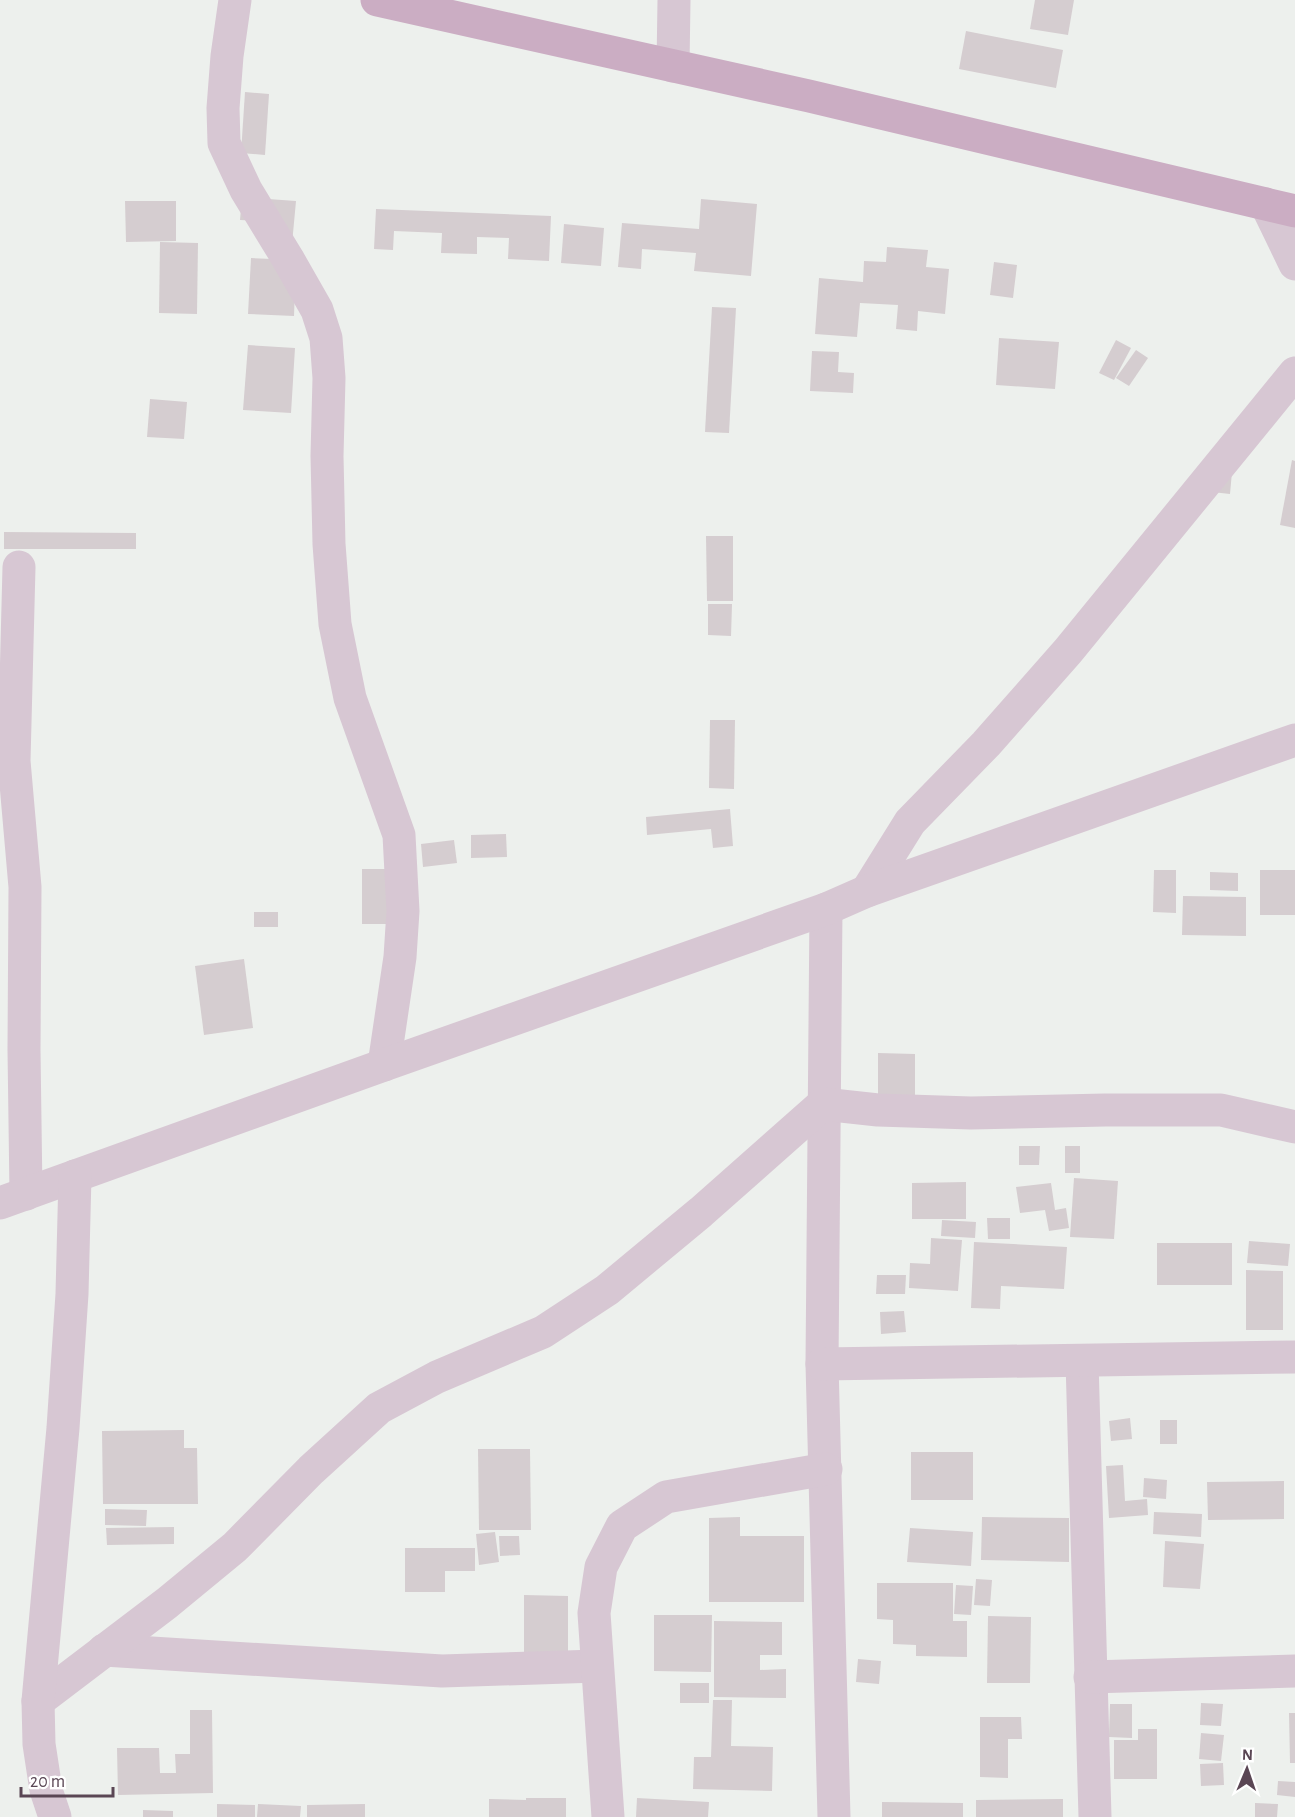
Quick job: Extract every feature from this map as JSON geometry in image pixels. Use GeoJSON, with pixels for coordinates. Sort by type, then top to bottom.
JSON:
{"type":"FeatureCollection","features":[{"type":"Feature","properties":{"kind":"main road"},"geometry":{"type":"LineString","coordinates":[[377,0],[939,126],[1281,208]]}},
{"type":"Feature","properties":{"kind":"street"},"geometry":{"type":"LineString","coordinates":[[235,0],[227,56],[223,108],[224,143],[246,189],[317,310],[326,338],[329,378],[327,456],[329,544],[335,624],[350,698],[399,835],[403,911],[400,957],[384,1065]]}},
{"type":"Feature","properties":{"kind":"street"},"geometry":{"type":"LineString","coordinates":[[673,66],[674,0]]}},
{"type":"Feature","properties":{"kind":"street"},"geometry":{"type":"LineString","coordinates":[[1281,208],[1295,264]]}},
{"type":"Feature","properties":{"kind":"street"},"geometry":{"type":"LineString","coordinates":[[867,891],[910,822],[986,744],[1068,651],[1295,373]]}},
{"type":"Feature","properties":{"kind":"street"},"geometry":{"type":"LineString","coordinates":[[19,567],[14,761],[25,886],[24,1050],[13,1199],[826,909],[867,891],[1295,740]]}},
{"type":"Feature","properties":{"kind":"street"},"geometry":{"type":"LineString","coordinates":[[826,909],[822,1364],[834,1817]]}},
{"type":"Feature","properties":{"kind":"street"},"geometry":{"type":"LineString","coordinates":[[38,1701],[167,1603],[235,1547],[311,1470],[379,1408],[437,1377],[543,1332],[606,1290],[701,1212],[823,1104],[878,1110],[971,1113],[1221,1110],[1295,1127]]}},
{"type":"Feature","properties":{"kind":"street"},"geometry":{"type":"LineString","coordinates":[[55,1817],[46,1790],[39,1744],[38,1701],[63,1428],[72,1294],[75,1176]]}},
{"type":"Feature","properties":{"kind":"street"},"geometry":{"type":"LineString","coordinates":[[822,1364],[1295,1358]]}},
{"type":"Feature","properties":{"kind":"street"},"geometry":{"type":"LineString","coordinates":[[1082,1361],[1095,1817]]}},
{"type":"Feature","properties":{"kind":"street"},"geometry":{"type":"LineString","coordinates":[[608,1817],[594,1613],[601,1567],[622,1526],[666,1497],[826,1469]]}},
{"type":"Feature","properties":{"kind":"street"},"geometry":{"type":"LineString","coordinates":[[104,1650],[442,1671],[597,1666]]}},
{"type":"Feature","properties":{"kind":"street"},"geometry":{"type":"LineString","coordinates":[[1090,1677],[1295,1671]]}},
{"type":"Feature","properties":{"kind":"building"},"geometry":{"type":"Polygon","coordinates":[[[1035,0],[1074,0],[1068,35],[1030,29],[1035,0]]]}},
{"type":"Feature","properties":{"kind":"building"},"geometry":{"type":"Polygon","coordinates":[[[966,31],[1063,50],[1056,88],[959,69],[966,31]]]}},
{"type":"Feature","properties":{"kind":"building"},"geometry":{"type":"Polygon","coordinates":[[[245,92],[269,94],[265,155],[241,153],[245,92]]]}},
{"type":"Feature","properties":{"kind":"building"},"geometry":{"type":"Polygon","coordinates":[[[242,197],[296,201],[292,244],[258,241],[259,221],[240,220],[242,197]]]}},
{"type":"Feature","properties":{"kind":"building"},"geometry":{"type":"Polygon","coordinates":[[[701,199],[757,204],[751,276],[694,271],[696,253],[642,249],[641,269],[618,267],[622,223],[699,229],[701,199]]]}},
{"type":"Feature","properties":{"kind":"building"},"geometry":{"type":"Polygon","coordinates":[[[125,201],[176,201],[176,241],[126,242],[125,201]]]}},
{"type":"Feature","properties":{"kind":"building"},"geometry":{"type":"Polygon","coordinates":[[[376,209],[551,216],[549,261],[508,259],[509,238],[477,237],[477,254],[441,253],[442,233],[394,231],[393,250],[374,249],[376,209]]]}},
{"type":"Feature","properties":{"kind":"building"},"geometry":{"type":"Polygon","coordinates":[[[564,224],[604,228],[601,266],[561,263],[564,224]]]}},
{"type":"Feature","properties":{"kind":"building"},"geometry":{"type":"Polygon","coordinates":[[[160,242],[198,243],[197,314],[159,313],[160,242]]]}},
{"type":"Feature","properties":{"kind":"building"},"geometry":{"type":"Polygon","coordinates":[[[887,247],[928,250],[926,267],[949,269],[945,314],[918,311],[917,331],[896,329],[898,305],[860,303],[857,337],[815,334],[819,278],[863,282],[864,261],[886,262],[887,247]]]}},
{"type":"Feature","properties":{"kind":"building"},"geometry":{"type":"Polygon","coordinates":[[[251,258],[296,260],[294,316],[248,314],[251,258]]]}},
{"type":"Feature","properties":{"kind":"building"},"geometry":{"type":"Polygon","coordinates":[[[994,262],[1017,265],[1013,298],[990,295],[994,262]]]}},
{"type":"Feature","properties":{"kind":"building"},"geometry":{"type":"Polygon","coordinates":[[[712,307],[736,308],[729,433],[705,432],[712,307]]]}},
{"type":"Feature","properties":{"kind":"building"},"geometry":{"type":"Polygon","coordinates":[[[999,338],[1059,342],[1055,389],[996,385],[999,338]]]}},
{"type":"Feature","properties":{"kind":"building"},"geometry":{"type":"Polygon","coordinates":[[[1116,340],[1131,348],[1114,380],[1099,373],[1116,340]]]}},
{"type":"Feature","properties":{"kind":"building"},"geometry":{"type":"Polygon","coordinates":[[[248,345],[295,348],[291,413],[243,410],[248,345]]]}},
{"type":"Feature","properties":{"kind":"building"},"geometry":{"type":"Polygon","coordinates":[[[1136,350],[1148,358],[1129,386],[1116,378],[1136,350]]]}},
{"type":"Feature","properties":{"kind":"building"},"geometry":{"type":"Polygon","coordinates":[[[812,351],[839,352],[838,372],[854,373],[853,393],[810,391],[812,351]]]}},
{"type":"Feature","properties":{"kind":"building"},"geometry":{"type":"Polygon","coordinates":[[[150,399],[187,402],[184,439],[147,437],[150,399]]]}},
{"type":"Feature","properties":{"kind":"building"},"geometry":{"type":"Polygon","coordinates":[[[1292,460],[1295,461],[1295,528],[1280,525],[1292,460]]]}},
{"type":"Feature","properties":{"kind":"building"},"geometry":{"type":"Polygon","coordinates":[[[1233,461],[1230,494],[1212,492],[1233,461]]]}},
{"type":"Feature","properties":{"kind":"building"},"geometry":{"type":"Polygon","coordinates":[[[4,532],[136,533],[136,549],[4,549],[4,532]]]}},
{"type":"Feature","properties":{"kind":"building"},"geometry":{"type":"Polygon","coordinates":[[[706,536],[733,536],[733,601],[707,601],[706,536]]]}},
{"type":"Feature","properties":{"kind":"building"},"geometry":{"type":"Polygon","coordinates":[[[708,604],[732,604],[731,636],[708,635],[708,604]]]}},
{"type":"Feature","properties":{"kind":"building"},"geometry":{"type":"Polygon","coordinates":[[[710,720],[735,720],[734,789],[709,788],[710,720]]]}},
{"type":"Feature","properties":{"kind":"building"},"geometry":{"type":"Polygon","coordinates":[[[730,809],[733,846],[713,848],[711,829],[647,835],[646,817],[730,809]]]}},
{"type":"Feature","properties":{"kind":"building"},"geometry":{"type":"Polygon","coordinates":[[[506,834],[507,857],[471,858],[471,835],[506,834]]]}},
{"type":"Feature","properties":{"kind":"building"},"geometry":{"type":"Polygon","coordinates":[[[454,840],[457,863],[423,867],[421,844],[454,840]]]}},
{"type":"Feature","properties":{"kind":"building"},"geometry":{"type":"Polygon","coordinates":[[[362,869],[393,869],[392,924],[362,924],[362,869]]]}},
{"type":"Feature","properties":{"kind":"building"},"geometry":{"type":"Polygon","coordinates":[[[1154,870],[1176,870],[1176,913],[1153,912],[1154,870]]]}},
{"type":"Feature","properties":{"kind":"building"},"geometry":{"type":"Polygon","coordinates":[[[1260,870],[1295,870],[1295,915],[1260,915],[1260,870]]]}},
{"type":"Feature","properties":{"kind":"building"},"geometry":{"type":"Polygon","coordinates":[[[1210,872],[1238,873],[1238,891],[1210,890],[1210,872]]]}},
{"type":"Feature","properties":{"kind":"building"},"geometry":{"type":"Polygon","coordinates":[[[1183,896],[1246,897],[1246,936],[1182,935],[1183,896]]]}},
{"type":"Feature","properties":{"kind":"building"},"geometry":{"type":"Polygon","coordinates":[[[254,912],[278,912],[278,927],[254,927],[254,912]]]}},
{"type":"Feature","properties":{"kind":"building"},"geometry":{"type":"Polygon","coordinates":[[[244,959],[253,1028],[204,1035],[195,966],[244,959]]]}},
{"type":"Feature","properties":{"kind":"building"},"geometry":{"type":"Polygon","coordinates":[[[878,1053],[915,1054],[915,1102],[878,1102],[878,1053]]]}},
{"type":"Feature","properties":{"kind":"building"},"geometry":{"type":"Polygon","coordinates":[[[1019,1146],[1040,1146],[1039,1165],[1019,1165],[1019,1146]]]}},
{"type":"Feature","properties":{"kind":"building"},"geometry":{"type":"Polygon","coordinates":[[[1065,1146],[1080,1146],[1080,1173],[1065,1173],[1065,1146]]]}},
{"type":"Feature","properties":{"kind":"building"},"geometry":{"type":"Polygon","coordinates":[[[1074,1178],[1118,1181],[1114,1239],[1070,1237],[1074,1178]]]}},
{"type":"Feature","properties":{"kind":"building"},"geometry":{"type":"Polygon","coordinates":[[[966,1182],[966,1219],[912,1219],[912,1183],[966,1182]]]}},
{"type":"Feature","properties":{"kind":"building"},"geometry":{"type":"Polygon","coordinates":[[[1051,1183],[1055,1210],[1066,1208],[1069,1228],[1049,1231],[1045,1210],[1020,1213],[1016,1187],[1051,1183]]]}},
{"type":"Feature","properties":{"kind":"building"},"geometry":{"type":"Polygon","coordinates":[[[987,1218],[1010,1218],[1010,1239],[988,1239],[987,1218]]]}},
{"type":"Feature","properties":{"kind":"building"},"geometry":{"type":"Polygon","coordinates":[[[942,1220],[976,1222],[975,1238],[941,1236],[942,1220]]]}},
{"type":"Feature","properties":{"kind":"building"},"geometry":{"type":"Polygon","coordinates":[[[931,1238],[962,1240],[958,1291],[909,1288],[910,1263],[930,1264],[931,1238]]]}},
{"type":"Feature","properties":{"kind":"building"},"geometry":{"type":"Polygon","coordinates":[[[1249,1241],[1290,1244],[1288,1266],[1247,1263],[1249,1241]]]}},
{"type":"Feature","properties":{"kind":"building"},"geometry":{"type":"Polygon","coordinates":[[[974,1242],[1067,1247],[1064,1289],[1001,1286],[1000,1309],[971,1308],[974,1242]]]}},
{"type":"Feature","properties":{"kind":"building"},"geometry":{"type":"Polygon","coordinates":[[[1157,1243],[1232,1243],[1232,1285],[1157,1285],[1157,1243]]]}},
{"type":"Feature","properties":{"kind":"building"},"geometry":{"type":"Polygon","coordinates":[[[1246,1270],[1283,1271],[1283,1330],[1246,1330],[1246,1270]]]}},
{"type":"Feature","properties":{"kind":"building"},"geometry":{"type":"Polygon","coordinates":[[[877,1275],[906,1275],[905,1294],[876,1294],[877,1275]]]}},
{"type":"Feature","properties":{"kind":"building"},"geometry":{"type":"Polygon","coordinates":[[[904,1311],[906,1332],[881,1334],[880,1312],[904,1311]]]}},
{"type":"Feature","properties":{"kind":"building"},"geometry":{"type":"Polygon","coordinates":[[[1130,1418],[1132,1439],[1111,1441],[1109,1421],[1130,1418]]]}},
{"type":"Feature","properties":{"kind":"building"},"geometry":{"type":"Polygon","coordinates":[[[1160,1420],[1177,1420],[1177,1444],[1160,1444],[1160,1420]]]}},
{"type":"Feature","properties":{"kind":"building"},"geometry":{"type":"Polygon","coordinates":[[[184,1430],[184,1448],[197,1448],[198,1504],[103,1504],[102,1431],[184,1430]]]}},
{"type":"Feature","properties":{"kind":"building"},"geometry":{"type":"Polygon","coordinates":[[[478,1449],[530,1449],[531,1530],[479,1530],[478,1449]]]}},
{"type":"Feature","properties":{"kind":"building"},"geometry":{"type":"Polygon","coordinates":[[[911,1452],[973,1452],[973,1500],[911,1500],[911,1452]]]}},
{"type":"Feature","properties":{"kind":"building"},"geometry":{"type":"Polygon","coordinates":[[[1123,1465],[1125,1501],[1147,1499],[1148,1515],[1109,1518],[1106,1466],[1123,1465]]]}},
{"type":"Feature","properties":{"kind":"building"},"geometry":{"type":"Polygon","coordinates":[[[1144,1478],[1167,1480],[1166,1499],[1143,1497],[1144,1478]]]}},
{"type":"Feature","properties":{"kind":"building"},"geometry":{"type":"Polygon","coordinates":[[[1284,1481],[1284,1519],[1208,1520],[1207,1482],[1284,1481]]]}},
{"type":"Feature","properties":{"kind":"building"},"geometry":{"type":"Polygon","coordinates":[[[105,1509],[147,1510],[146,1526],[105,1525],[105,1509]]]}},
{"type":"Feature","properties":{"kind":"building"},"geometry":{"type":"Polygon","coordinates":[[[1154,1512],[1202,1514],[1201,1537],[1153,1534],[1154,1512]]]}},
{"type":"Feature","properties":{"kind":"building"},"geometry":{"type":"Polygon","coordinates":[[[740,1517],[740,1536],[804,1536],[804,1602],[709,1602],[709,1518],[740,1517]]]}},
{"type":"Feature","properties":{"kind":"building"},"geometry":{"type":"Polygon","coordinates":[[[982,1517],[1069,1518],[1069,1562],[981,1560],[982,1517]]]}},
{"type":"Feature","properties":{"kind":"building"},"geometry":{"type":"Polygon","coordinates":[[[174,1527],[174,1544],[107,1545],[106,1528],[174,1527]]]}},
{"type":"Feature","properties":{"kind":"building"},"geometry":{"type":"Polygon","coordinates":[[[910,1528],[973,1532],[971,1566],[907,1562],[910,1528]]]}},
{"type":"Feature","properties":{"kind":"building"},"geometry":{"type":"Polygon","coordinates":[[[495,1532],[499,1562],[479,1565],[476,1534],[495,1532]]]}},
{"type":"Feature","properties":{"kind":"building"},"geometry":{"type":"Polygon","coordinates":[[[499,1536],[519,1536],[520,1555],[500,1556],[499,1536]]]}},
{"type":"Feature","properties":{"kind":"building"},"geometry":{"type":"Polygon","coordinates":[[[1165,1541],[1204,1544],[1200,1589],[1163,1587],[1165,1541]]]}},
{"type":"Feature","properties":{"kind":"building"},"geometry":{"type":"Polygon","coordinates":[[[405,1548],[475,1548],[475,1571],[445,1571],[445,1592],[405,1592],[405,1548]]]}},
{"type":"Feature","properties":{"kind":"building"},"geometry":{"type":"Polygon","coordinates":[[[976,1579],[992,1580],[990,1606],[974,1605],[976,1579]]]}},
{"type":"Feature","properties":{"kind":"building"},"geometry":{"type":"Polygon","coordinates":[[[877,1583],[953,1583],[953,1621],[967,1621],[967,1657],[916,1656],[916,1645],[893,1644],[893,1620],[877,1619],[877,1583]]]}},
{"type":"Feature","properties":{"kind":"building"},"geometry":{"type":"Polygon","coordinates":[[[956,1585],[973,1586],[971,1615],[954,1614],[956,1585]]]}},
{"type":"Feature","properties":{"kind":"building"},"geometry":{"type":"Polygon","coordinates":[[[524,1595],[568,1596],[568,1655],[524,1656],[524,1595]]]}},
{"type":"Feature","properties":{"kind":"building"},"geometry":{"type":"Polygon","coordinates":[[[654,1615],[712,1615],[711,1672],[654,1671],[654,1615]]]}},
{"type":"Feature","properties":{"kind":"building"},"geometry":{"type":"Polygon","coordinates":[[[988,1616],[1031,1617],[1030,1683],[987,1683],[988,1616]]]}},
{"type":"Feature","properties":{"kind":"building"},"geometry":{"type":"Polygon","coordinates":[[[714,1621],[782,1622],[782,1655],[760,1655],[760,1670],[786,1669],[786,1698],[714,1697],[714,1621]]]}},
{"type":"Feature","properties":{"kind":"building"},"geometry":{"type":"Polygon","coordinates":[[[858,1659],[881,1661],[879,1684],[856,1682],[858,1659]]]}},
{"type":"Feature","properties":{"kind":"building"},"geometry":{"type":"Polygon","coordinates":[[[680,1683],[709,1683],[709,1703],[680,1703],[680,1683]]]}},
{"type":"Feature","properties":{"kind":"building"},"geometry":{"type":"Polygon","coordinates":[[[713,1700],[732,1700],[731,1746],[773,1747],[772,1791],[693,1789],[694,1757],[711,1757],[713,1700]]]}},
{"type":"Feature","properties":{"kind":"building"},"geometry":{"type":"Polygon","coordinates":[[[1201,1703],[1223,1704],[1221,1726],[1200,1725],[1201,1703]]]}},
{"type":"Feature","properties":{"kind":"building"},"geometry":{"type":"Polygon","coordinates":[[[1110,1704],[1132,1704],[1132,1738],[1109,1737],[1110,1704]]]}},
{"type":"Feature","properties":{"kind":"building"},"geometry":{"type":"Polygon","coordinates":[[[190,1710],[212,1710],[213,1793],[118,1795],[117,1748],[159,1748],[160,1773],[176,1773],[175,1754],[190,1754],[190,1710]]]}},
{"type":"Feature","properties":{"kind":"building"},"geometry":{"type":"Polygon","coordinates":[[[1289,1713],[1295,1713],[1295,1763],[1290,1763],[1289,1713]]]}},
{"type":"Feature","properties":{"kind":"building"},"geometry":{"type":"Polygon","coordinates":[[[980,1717],[1021,1717],[1022,1739],[1008,1739],[1008,1778],[980,1777],[980,1717]]]}},
{"type":"Feature","properties":{"kind":"building"},"geometry":{"type":"Polygon","coordinates":[[[1138,1729],[1157,1729],[1157,1779],[1114,1779],[1114,1740],[1138,1740],[1138,1729]]]}},
{"type":"Feature","properties":{"kind":"building"},"geometry":{"type":"Polygon","coordinates":[[[1201,1733],[1224,1735],[1221,1761],[1199,1759],[1201,1733]]]}},
{"type":"Feature","properties":{"kind":"building"},"geometry":{"type":"Polygon","coordinates":[[[1223,1763],[1224,1785],[1201,1786],[1200,1764],[1223,1763]]]}},
{"type":"Feature","properties":{"kind":"building"},"geometry":{"type":"Polygon","coordinates":[[[1278,1781],[1295,1782],[1295,1797],[1277,1795],[1278,1781]]]}},
{"type":"Feature","properties":{"kind":"building"},"geometry":{"type":"Polygon","coordinates":[[[526,1798],[566,1798],[566,1817],[489,1817],[489,1799],[526,1800],[526,1798]]]}},
{"type":"Feature","properties":{"kind":"building"},"geometry":{"type":"Polygon","coordinates":[[[637,1798],[709,1802],[708,1817],[636,1817],[637,1798]]]}},
{"type":"Feature","properties":{"kind":"building"},"geometry":{"type":"Polygon","coordinates":[[[1063,1799],[1063,1817],[976,1817],[976,1800],[1063,1799]]]}},
{"type":"Feature","properties":{"kind":"building"},"geometry":{"type":"Polygon","coordinates":[[[882,1802],[963,1803],[963,1817],[882,1817],[882,1802]]]}},
{"type":"Feature","properties":{"kind":"building"},"geometry":{"type":"Polygon","coordinates":[[[1255,1803],[1278,1804],[1277,1817],[1255,1817],[1255,1803]]]}},
{"type":"Feature","properties":{"kind":"building"},"geometry":{"type":"Polygon","coordinates":[[[217,1804],[255,1805],[255,1817],[217,1817],[217,1804]]]}},
{"type":"Feature","properties":{"kind":"building"},"geometry":{"type":"Polygon","coordinates":[[[258,1804],[301,1806],[300,1817],[257,1817],[258,1804]]]}},
{"type":"Feature","properties":{"kind":"building"},"geometry":{"type":"Polygon","coordinates":[[[365,1804],[365,1817],[307,1817],[307,1805],[365,1804]]]}},
{"type":"Feature","properties":{"kind":"building"},"geometry":{"type":"Polygon","coordinates":[[[143,1810],[173,1811],[173,1817],[143,1817],[143,1810]]]}}]}
